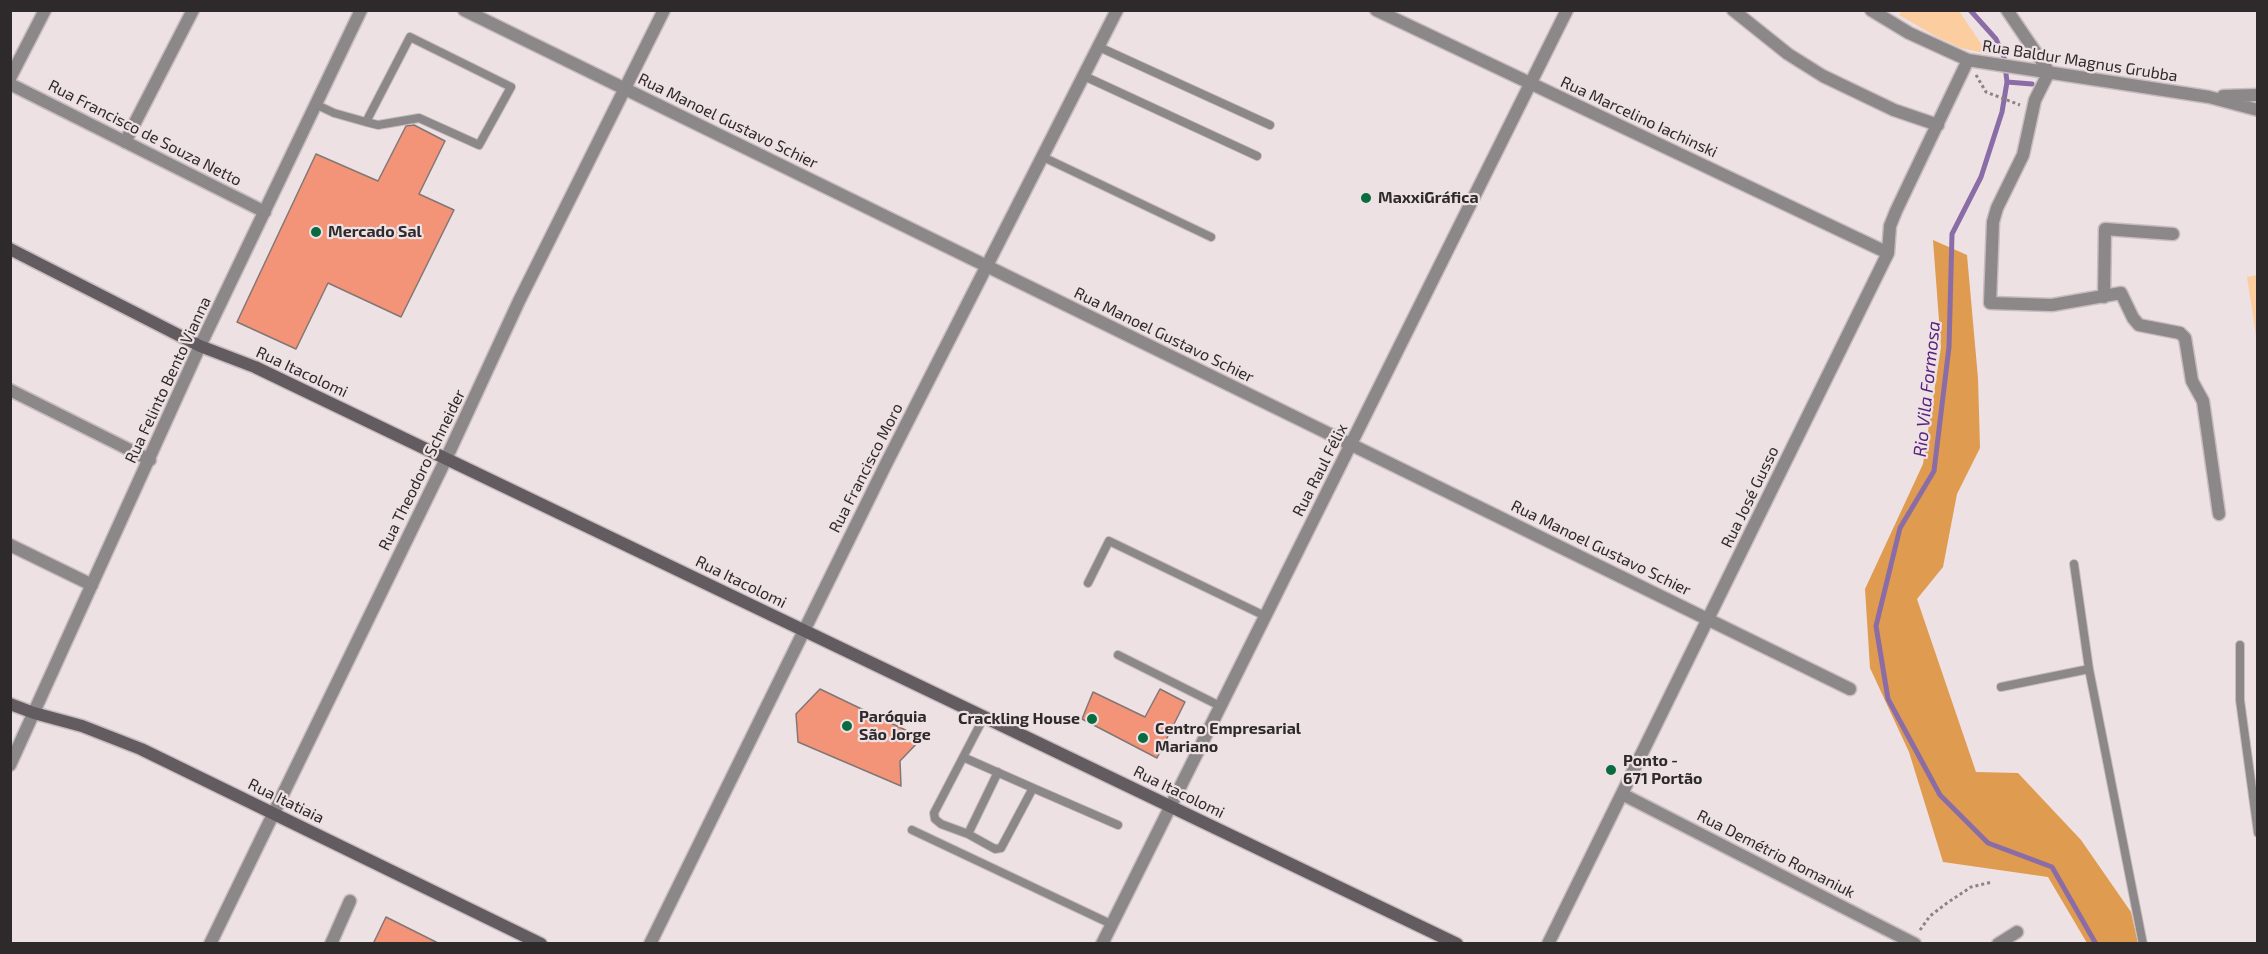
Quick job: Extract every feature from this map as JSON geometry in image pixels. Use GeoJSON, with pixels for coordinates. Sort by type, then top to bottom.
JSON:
{"type":"FeatureCollection","features":[{"type":"Feature","properties":{"kind":"main road","name":"Rua Itacolomi"},"geometry":{"type":"LineString","coordinates":[[10,249],[200,346],[255,367],[1457,944]]}},
{"type":"Feature","properties":{"kind":"main road","name":"Rua Itatiaia"},"geometry":{"type":"LineString","coordinates":[[10,704],[110,736],[541,944]]}},
{"type":"Feature","properties":{"kind":"street"},"geometry":{"type":"LineString","coordinates":[[10,78],[45,10]]}},
{"type":"Feature","properties":{"kind":"street"},"geometry":{"type":"LineString","coordinates":[[125,142],[193,10]]}},
{"type":"Feature","properties":{"kind":"street","name":"Rua Felinto Bento Vianna"},"geometry":{"type":"LineString","coordinates":[[10,765],[200,346],[361,10]]}},
{"type":"Feature","properties":{"kind":"street","name":"Rua Manoel Gustavo Schier"},"geometry":{"type":"LineString","coordinates":[[464,10],[1850,689]]}},
{"type":"Feature","properties":{"kind":"street","name":"Rua Theodoro Schneider"},"geometry":{"type":"LineString","coordinates":[[210,944],[446,459],[519,300],[664,10]]}},
{"type":"Feature","properties":{"kind":"street","name":"Rua Francisco Moro"},"geometry":{"type":"LineString","coordinates":[[650,944],[804,631],[1117,10]]}},
{"type":"Feature","properties":{"kind":"street","name":"Rua Marcelino Iachinski"},"geometry":{"type":"LineString","coordinates":[[1376,10],[1888,253]]}},
{"type":"Feature","properties":{"kind":"street","name":"Rua Raul Félix"},"geometry":{"type":"LineString","coordinates":[[1102,944],[1567,10]]}},
{"type":"Feature","properties":{"kind":"street"},"geometry":{"type":"LineString","coordinates":[[1732,10],[1788,54],[1824,76],[1894,110],[1938,125]]}},
{"type":"Feature","properties":{"kind":"street","name":"Rua Baldur Magnus Grubba"},"geometry":{"type":"LineString","coordinates":[[1871,10],[1909,33],[1968,60],[2209,97],[2258,110]]}},
{"type":"Feature","properties":{"kind":"street"},"geometry":{"type":"LineString","coordinates":[[2007,10],[2049,72],[2035,100],[2023,155],[1997,208],[1993,222],[1990,303],[2052,305],[2121,293],[2139,325],[2174,330],[2185,338],[2192,381],[2203,401],[2219,514]]}},
{"type":"Feature","properties":{"kind":"street","name":"Rua José Gusso"},"geometry":{"type":"LineString","coordinates":[[1548,944],[1888,253],[1890,226],[1968,60]]}},
{"type":"Feature","properties":{"kind":"street","name":"Rua Francisco de Souza Netto"},"geometry":{"type":"LineString","coordinates":[[10,84],[265,212]]}},
{"type":"Feature","properties":{"kind":"street"},"geometry":{"type":"LineString","coordinates":[[2209,97],[2258,95]]}},
{"type":"Feature","properties":{"kind":"street"},"geometry":{"type":"LineString","coordinates":[[2104,297],[2105,229],[2173,234]]}},
{"type":"Feature","properties":{"kind":"street"},"geometry":{"type":"LineString","coordinates":[[10,390],[150,460]]}},
{"type":"Feature","properties":{"kind":"street"},"geometry":{"type":"LineString","coordinates":[[10,544],[92,585]]}},
{"type":"Feature","properties":{"kind":"street","name":"Rua Demétrio Romaniuk"},"geometry":{"type":"LineString","coordinates":[[1622,794],[1914,943]]}},
{"type":"Feature","properties":{"kind":"street"},"geometry":{"type":"LineString","coordinates":[[331,944],[350,901]]}},
{"type":"Feature","properties":{"kind":"street"},"geometry":{"type":"LineString","coordinates":[[1998,944],[2017,932]]}},
{"type":"Feature","properties":{"kind":"lane"},"geometry":{"type":"LineString","coordinates":[[315,104],[334,113],[366,122],[378,125],[419,118],[479,145],[511,87],[410,37],[366,122]]}},
{"type":"Feature","properties":{"kind":"lane"},"geometry":{"type":"LineString","coordinates":[[1099,47],[1270,125]]}},
{"type":"Feature","properties":{"kind":"lane"},"geometry":{"type":"LineString","coordinates":[[1084,76],[1257,156]]}},
{"type":"Feature","properties":{"kind":"lane"},"geometry":{"type":"LineString","coordinates":[[1043,157],[1211,237]]}},
{"type":"Feature","properties":{"kind":"lane"},"geometry":{"type":"LineString","coordinates":[[1089,584],[1109,541],[1265,616]]}},
{"type":"Feature","properties":{"kind":"lane"},"geometry":{"type":"LineString","coordinates":[[2074,564],[2089,669],[2143,944]]}},
{"type":"Feature","properties":{"kind":"lane"},"geometry":{"type":"LineString","coordinates":[[2240,645],[2240,700],[2258,833]]}},
{"type":"Feature","properties":{"kind":"lane"},"geometry":{"type":"LineString","coordinates":[[1118,656],[1220,706]]}},
{"type":"Feature","properties":{"kind":"lane"},"geometry":{"type":"LineString","coordinates":[[2001,687],[2089,669]]}},
{"type":"Feature","properties":{"kind":"lane"},"geometry":{"type":"LineString","coordinates":[[984,717],[965,758],[934,813],[934,819],[995,849],[1001,848],[1033,788]]}},
{"type":"Feature","properties":{"kind":"lane"},"geometry":{"type":"LineString","coordinates":[[965,758],[1118,825]]}},
{"type":"Feature","properties":{"kind":"lane"},"geometry":{"type":"LineString","coordinates":[[968,834],[998,772]]}},
{"type":"Feature","properties":{"kind":"lane"},"geometry":{"type":"LineString","coordinates":[[912,830],[1111,924]]}},
{"type":"Feature","properties":{"kind":"path"},"geometry":{"type":"LineString","coordinates":[[1968,60],[1986,92],[2014,103]]}},
{"type":"Feature","properties":{"kind":"path"},"geometry":{"type":"LineString","coordinates":[[1914,943],[1930,916],[1939,908],[1971,887],[1992,882]]}},
{"type":"Feature","properties":{"kind":"shaded area"},"geometry":{"type":"Polygon","coordinates":[[[1902,11],[1959,11],[1988,54],[1961,48],[1935,36],[1899,15],[1902,11]]]}},
{"type":"Feature","properties":{"kind":"shaded area"},"geometry":{"type":"Polygon","coordinates":[[[1933,240],[1967,255],[1978,378],[1980,448],[1957,494],[1943,567],[1917,599],[1976,772],[2018,773],[2081,840],[2131,912],[2138,943],[2087,943],[2048,877],[1943,862],[1909,752],[1870,668],[1865,589],[1923,464],[1941,347],[1933,240]]]}},
{"type":"Feature","properties":{"kind":"shaded area"},"geometry":{"type":"Polygon","coordinates":[[[2258,275],[2257,342],[2247,277],[2258,275]]]}},
{"type":"Feature","properties":{"kind":"building"},"geometry":{"type":"Polygon","coordinates":[[[414,125],[445,141],[419,194],[454,210],[401,317],[328,283],[296,349],[237,322],[316,154],[378,181],[406,126],[414,125]]]}},
{"type":"Feature","properties":{"kind":"building","name":"Paróquia São Jorge"},"geometry":{"type":"Polygon","coordinates":[[[820,689],[922,738],[900,761],[901,786],[798,742],[796,714],[820,689]]]}},
{"type":"Feature","properties":{"kind":"building","name":"Centro Empresarial Mariano"},"geometry":{"type":"Polygon","coordinates":[[[1160,689],[1185,702],[1157,758],[1082,719],[1093,692],[1145,717],[1160,689]]]}},
{"type":"Feature","properties":{"kind":"building"},"geometry":{"type":"Polygon","coordinates":[[[386,917],[440,944],[373,944],[386,917]]]}},
{"type":"Feature","properties":{"kind":"waterway","name":"Rio Vila Formosa"},"geometry":{"type":"LineString","coordinates":[[1970,10],[1996,39],[2004,57],[2007,82],[2002,112],[1981,177],[1952,234],[1949,347],[1934,471],[1900,528],[1876,626],[1888,699],[1940,795],[1988,843],[2052,867],[2096,944]]}},
{"type":"Feature","properties":{"kind":"waterway"},"geometry":{"type":"LineString","coordinates":[[2007,82],[2032,84]]}},
{"type":"Feature","properties":{"kind":"place","name":"MaxxiGráfica"},"geometry":{"type":"Point","coordinates":[1366,198]}},
{"type":"Feature","properties":{"kind":"place","name":"Mercado Sal"},"geometry":{"type":"Point","coordinates":[316,232]}},
{"type":"Feature","properties":{"kind":"place","name":"Crackling House"},"geometry":{"type":"Point","coordinates":[1092,719]}},
{"type":"Feature","properties":{"kind":"place","name":"Paróquia São Jorge"},"geometry":{"type":"Point","coordinates":[847,726]}},
{"type":"Feature","properties":{"kind":"place","name":"Centro Empresarial Mariano"},"geometry":{"type":"Point","coordinates":[1143,738]}},
{"type":"Feature","properties":{"kind":"place","name":"Ponto - 671 Portão"},"geometry":{"type":"Point","coordinates":[1611,770]}}]}
